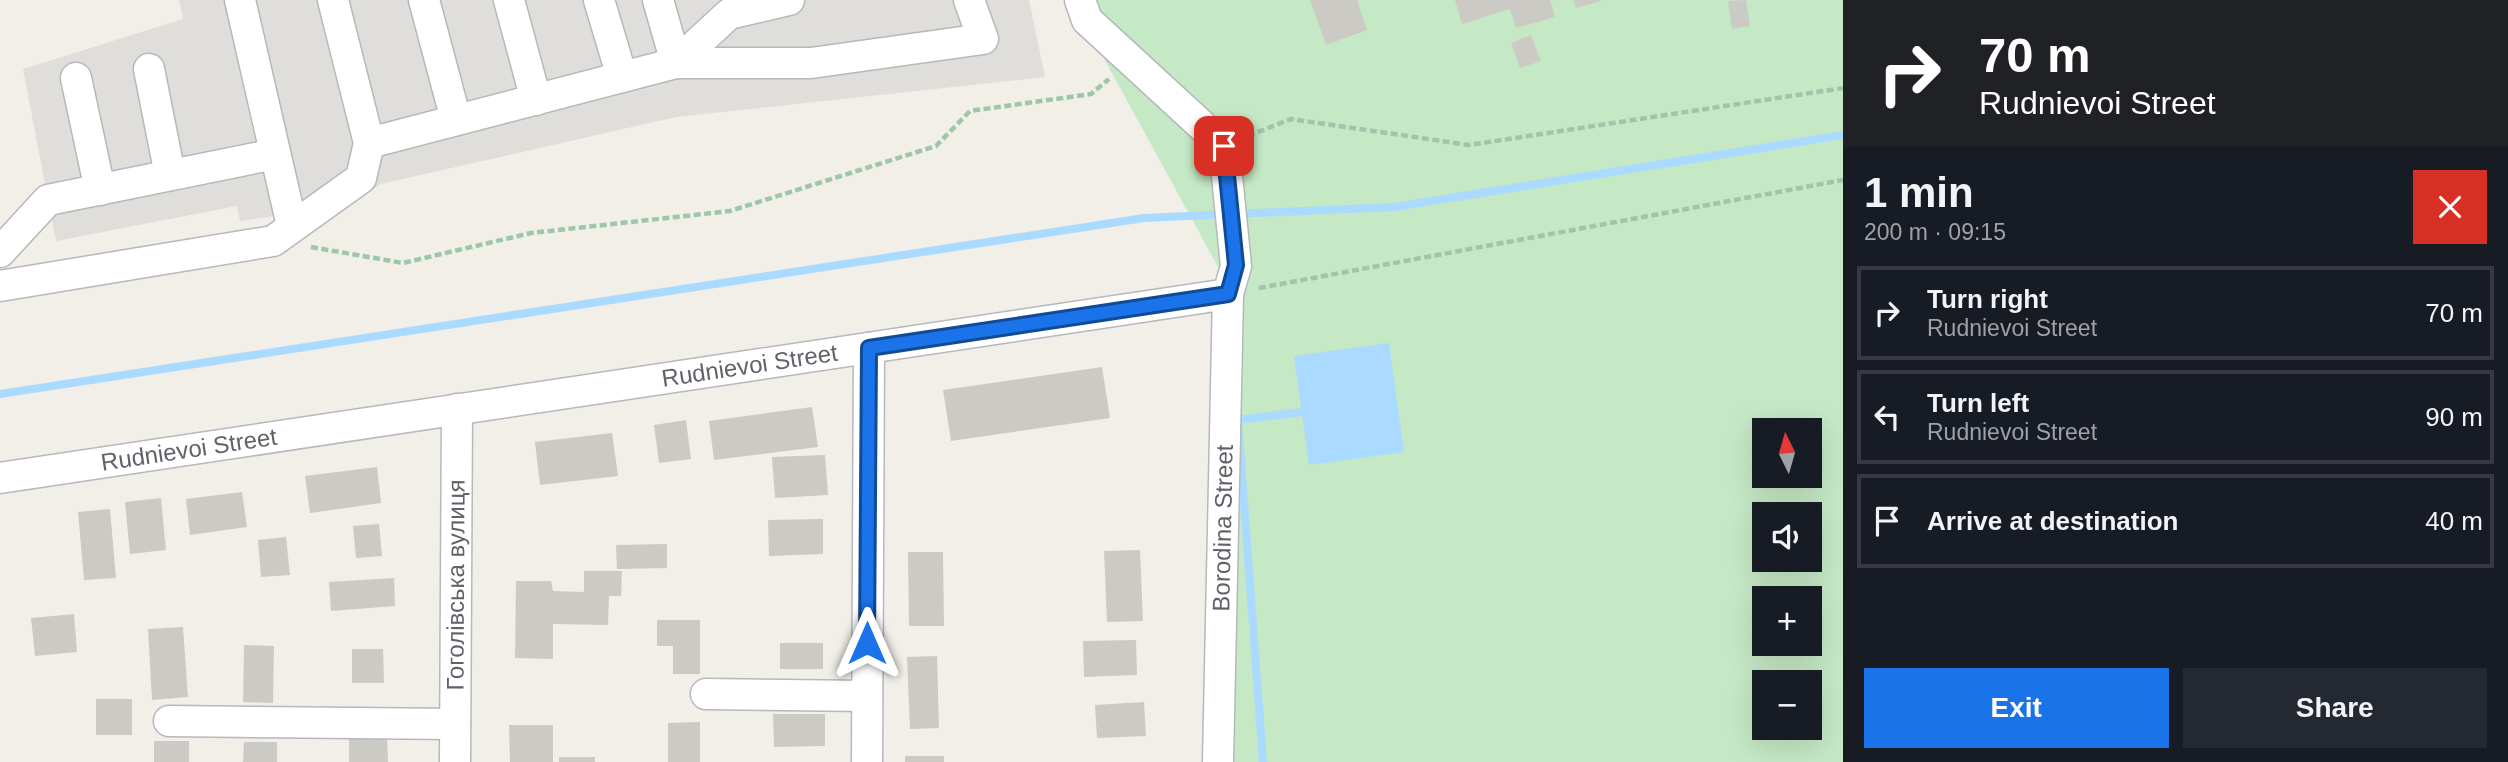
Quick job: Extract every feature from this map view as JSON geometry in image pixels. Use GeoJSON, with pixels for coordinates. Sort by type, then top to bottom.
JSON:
{"type":"FeatureCollection","features":[{"type":"Feature","properties":{"kind":"street"},"geometry":{"type":"LineString","coordinates":[[240,0],[275,154],[282,234]]}},
{"type":"Feature","properties":{"kind":"street"},"geometry":{"type":"LineString","coordinates":[[0,286],[282,234],[361,178],[369,143],[333,0]]}},
{"type":"Feature","properties":{"kind":"street"},"geometry":{"type":"LineString","coordinates":[[424,0],[456,120]]}},
{"type":"Feature","properties":{"kind":"street"},"geometry":{"type":"LineString","coordinates":[[509,0],[536,100]]}},
{"type":"Feature","properties":{"kind":"street"},"geometry":{"type":"LineString","coordinates":[[599,0],[622,77]]}},
{"type":"Feature","properties":{"kind":"street"},"geometry":{"type":"LineString","coordinates":[[658,0],[676,63]]}},
{"type":"Feature","properties":{"kind":"street"},"geometry":{"type":"LineString","coordinates":[[676,63],[729,14],[789,0]]}},
{"type":"Feature","properties":{"kind":"street"},"geometry":{"type":"LineString","coordinates":[[369,143],[676,63],[811,63],[984,39],[969,0]]}},
{"type":"Feature","properties":{"kind":"street"},"geometry":{"type":"LineString","coordinates":[[1080,0],[1087,20],[1224,146],[1236,265],[1228,294]]}},
{"type":"Feature","properties":{"kind":"street"},"geometry":{"type":"LineString","coordinates":[[149,69],[170,175]]}},
{"type":"Feature","properties":{"kind":"street"},"geometry":{"type":"LineString","coordinates":[[76,78],[100,190]]}},
{"type":"Feature","properties":{"kind":"street"},"geometry":{"type":"LineString","coordinates":[[0,252],[48,200],[275,154]]}},
{"type":"Feature","properties":{"kind":"street","name":"Rudnievoi Street"},"geometry":{"type":"LineString","coordinates":[[0,478],[1228,294]]}},
{"type":"Feature","properties":{"kind":"street","name":"Borodina Street"},"geometry":{"type":"LineString","coordinates":[[1218,762],[1228,294]]}},
{"type":"Feature","properties":{"kind":"street"},"geometry":{"type":"LineString","coordinates":[[867,762],[869,348]]}},
{"type":"Feature","properties":{"kind":"street","name":"Гоголівська вулиця"},"geometry":{"type":"LineString","coordinates":[[455,762],[457,409]]}},
{"type":"Feature","properties":{"kind":"street"},"geometry":{"type":"LineString","coordinates":[[706,694],[867,696]]}},
{"type":"Feature","properties":{"kind":"street"},"geometry":{"type":"LineString","coordinates":[[169,721],[455,724]]}},
{"type":"Feature","properties":{"kind":"path"},"geometry":{"type":"LineString","coordinates":[[282,234],[403,262],[531,233],[730,211],[936,146],[970,111],[1091,94],[1130,60]]}},
{"type":"Feature","properties":{"kind":"path"},"geometry":{"type":"LineString","coordinates":[[1224,146],[1291,119],[1469,145],[1843,88]]}},
{"type":"Feature","properties":{"kind":"path"},"geometry":{"type":"LineString","coordinates":[[1228,294],[1843,180]]}},
{"type":"Feature","properties":{"kind":"shaded area"},"geometry":{"type":"Polygon","coordinates":[[[179,0],[1029,0],[1045,77],[676,117],[381,184],[293,239],[276,216],[240,221],[237,206],[56,241],[23,69],[183,19],[179,0]]]}},
{"type":"Feature","properties":{"kind":"green space"},"geometry":{"type":"Polygon","coordinates":[[[1072,0],[1843,0],[1843,762],[1221,762],[1234,296],[1072,0]]]}},
{"type":"Feature","properties":{"kind":"water"},"geometry":{"type":"Polygon","coordinates":[[[1389,343],[1404,452],[1309,465],[1294,356],[1389,343]]]}},
{"type":"Feature","properties":{"kind":"building"},"geometry":{"type":"Polygon","coordinates":[[[1310,0],[1357,0],[1367,30],[1326,45],[1310,0]]]}},
{"type":"Feature","properties":{"kind":"building"},"geometry":{"type":"Polygon","coordinates":[[[1455,0],[1550,0],[1555,17],[1516,28],[1510,9],[1462,24],[1455,0]]]}},
{"type":"Feature","properties":{"kind":"building"},"geometry":{"type":"Polygon","coordinates":[[[1573,0],[1601,0],[1601,1],[1576,8],[1573,0]]]}},
{"type":"Feature","properties":{"kind":"building"},"geometry":{"type":"Polygon","coordinates":[[[1746,0],[1750,26],[1732,29],[1728,1],[1746,0]]]}},
{"type":"Feature","properties":{"kind":"building"},"geometry":{"type":"Polygon","coordinates":[[[1531,35],[1541,61],[1520,68],[1511,43],[1531,35]]]}},
{"type":"Feature","properties":{"kind":"building"},"geometry":{"type":"Polygon","coordinates":[[[1102,367],[1110,418],[951,441],[943,390],[1102,367]]]}},
{"type":"Feature","properties":{"kind":"building"},"geometry":{"type":"Polygon","coordinates":[[[812,407],[818,447],[714,460],[709,421],[812,407]]]}},
{"type":"Feature","properties":{"kind":"building"},"geometry":{"type":"Polygon","coordinates":[[[686,420],[691,459],[659,463],[654,425],[686,420]]]}},
{"type":"Feature","properties":{"kind":"building"},"geometry":{"type":"Polygon","coordinates":[[[612,433],[618,476],[540,485],[535,442],[612,433]]]}},
{"type":"Feature","properties":{"kind":"building"},"geometry":{"type":"Polygon","coordinates":[[[825,455],[828,495],[775,498],[772,457],[825,455]]]}},
{"type":"Feature","properties":{"kind":"building"},"geometry":{"type":"Polygon","coordinates":[[[377,467],[381,503],[310,513],[305,476],[377,467]]]}},
{"type":"Feature","properties":{"kind":"building"},"geometry":{"type":"Polygon","coordinates":[[[242,492],[247,527],[190,535],[186,499],[242,492]]]}},
{"type":"Feature","properties":{"kind":"building"},"geometry":{"type":"Polygon","coordinates":[[[161,498],[166,550],[130,554],[125,502],[161,498]]]}},
{"type":"Feature","properties":{"kind":"building"},"geometry":{"type":"Polygon","coordinates":[[[110,509],[116,578],[84,580],[78,512],[110,509]]]}},
{"type":"Feature","properties":{"kind":"building"},"geometry":{"type":"Polygon","coordinates":[[[823,519],[823,554],[769,556],[768,520],[823,519]]]}},
{"type":"Feature","properties":{"kind":"building"},"geometry":{"type":"Polygon","coordinates":[[[379,524],[382,556],[356,558],[353,526],[379,524]]]}},
{"type":"Feature","properties":{"kind":"building"},"geometry":{"type":"Polygon","coordinates":[[[286,537],[290,575],[261,577],[258,540],[286,537]]]}},
{"type":"Feature","properties":{"kind":"building"},"geometry":{"type":"Polygon","coordinates":[[[667,544],[667,568],[617,569],[616,545],[667,544]]]}},
{"type":"Feature","properties":{"kind":"building"},"geometry":{"type":"Polygon","coordinates":[[[1140,550],[1143,621],[1107,622],[1104,551],[1140,550]]]}},
{"type":"Feature","properties":{"kind":"building"},"geometry":{"type":"Polygon","coordinates":[[[908,552],[943,552],[944,626],[909,626],[908,552]]]}},
{"type":"Feature","properties":{"kind":"building"},"geometry":{"type":"Polygon","coordinates":[[[584,571],[622,571],[621,596],[609,596],[608,625],[553,624],[553,659],[515,658],[516,581],[551,581],[553,591],[584,592],[584,571]]]}},
{"type":"Feature","properties":{"kind":"building"},"geometry":{"type":"Polygon","coordinates":[[[394,578],[395,606],[331,611],[329,582],[394,578]]]}},
{"type":"Feature","properties":{"kind":"building"},"geometry":{"type":"Polygon","coordinates":[[[74,614],[77,652],[35,656],[31,618],[74,614]]]}},
{"type":"Feature","properties":{"kind":"building"},"geometry":{"type":"Polygon","coordinates":[[[657,620],[700,620],[700,674],[673,674],[673,646],[657,646],[657,620]]]}},
{"type":"Feature","properties":{"kind":"building"},"geometry":{"type":"Polygon","coordinates":[[[183,627],[188,697],[152,700],[148,629],[183,627]]]}},
{"type":"Feature","properties":{"kind":"building"},"geometry":{"type":"Polygon","coordinates":[[[1136,640],[1137,675],[1084,677],[1083,641],[1136,640]]]}},
{"type":"Feature","properties":{"kind":"building"},"geometry":{"type":"Polygon","coordinates":[[[780,643],[823,643],[823,669],[780,669],[780,643]]]}},
{"type":"Feature","properties":{"kind":"building"},"geometry":{"type":"Polygon","coordinates":[[[244,645],[274,646],[273,703],[243,702],[244,645]]]}},
{"type":"Feature","properties":{"kind":"building"},"geometry":{"type":"Polygon","coordinates":[[[352,649],[383,649],[384,683],[352,683],[352,649]]]}},
{"type":"Feature","properties":{"kind":"building"},"geometry":{"type":"Polygon","coordinates":[[[937,656],[939,728],[910,729],[907,657],[937,656]]]}},
{"type":"Feature","properties":{"kind":"building"},"geometry":{"type":"Polygon","coordinates":[[[96,699],[132,699],[132,735],[96,735],[96,699]]]}},
{"type":"Feature","properties":{"kind":"building"},"geometry":{"type":"Polygon","coordinates":[[[1144,702],[1146,736],[1097,738],[1095,705],[1144,702]]]}},
{"type":"Feature","properties":{"kind":"building"},"geometry":{"type":"Polygon","coordinates":[[[773,714],[825,714],[825,746],[774,747],[773,714]]]}},
{"type":"Feature","properties":{"kind":"building"},"geometry":{"type":"Polygon","coordinates":[[[700,722],[700,762],[668,762],[668,723],[700,722]]]}},
{"type":"Feature","properties":{"kind":"building"},"geometry":{"type":"Polygon","coordinates":[[[509,725],[553,725],[553,762],[510,762],[509,725]]]}},
{"type":"Feature","properties":{"kind":"building"},"geometry":{"type":"Polygon","coordinates":[[[387,736],[388,762],[349,762],[349,737],[387,736]]]}},
{"type":"Feature","properties":{"kind":"building"},"geometry":{"type":"Polygon","coordinates":[[[154,741],[189,741],[189,762],[154,762],[154,741]]]}},
{"type":"Feature","properties":{"kind":"building"},"geometry":{"type":"Polygon","coordinates":[[[244,742],[277,742],[277,762],[243,762],[244,742]]]}},
{"type":"Feature","properties":{"kind":"building"},"geometry":{"type":"Polygon","coordinates":[[[905,756],[944,756],[944,762],[905,762],[905,756]]]}},
{"type":"Feature","properties":{"kind":"building"},"geometry":{"type":"Polygon","coordinates":[[[559,757],[595,757],[595,762],[559,762],[559,757]]]}},
{"type":"Feature","properties":{"kind":"waterway"},"geometry":{"type":"LineString","coordinates":[[0,394],[1144,218],[1394,207],[1843,135]]}},
{"type":"Feature","properties":{"kind":"waterway"},"geometry":{"type":"LineString","coordinates":[[1263,762],[1238,420],[1302,412]]}},
{"type":"Feature","properties":{"kind":"route"},"geometry":{"type":"LineString","coordinates":[[867,643],[869,348],[1228,294],[1236,265],[1224,146]]}}]}
